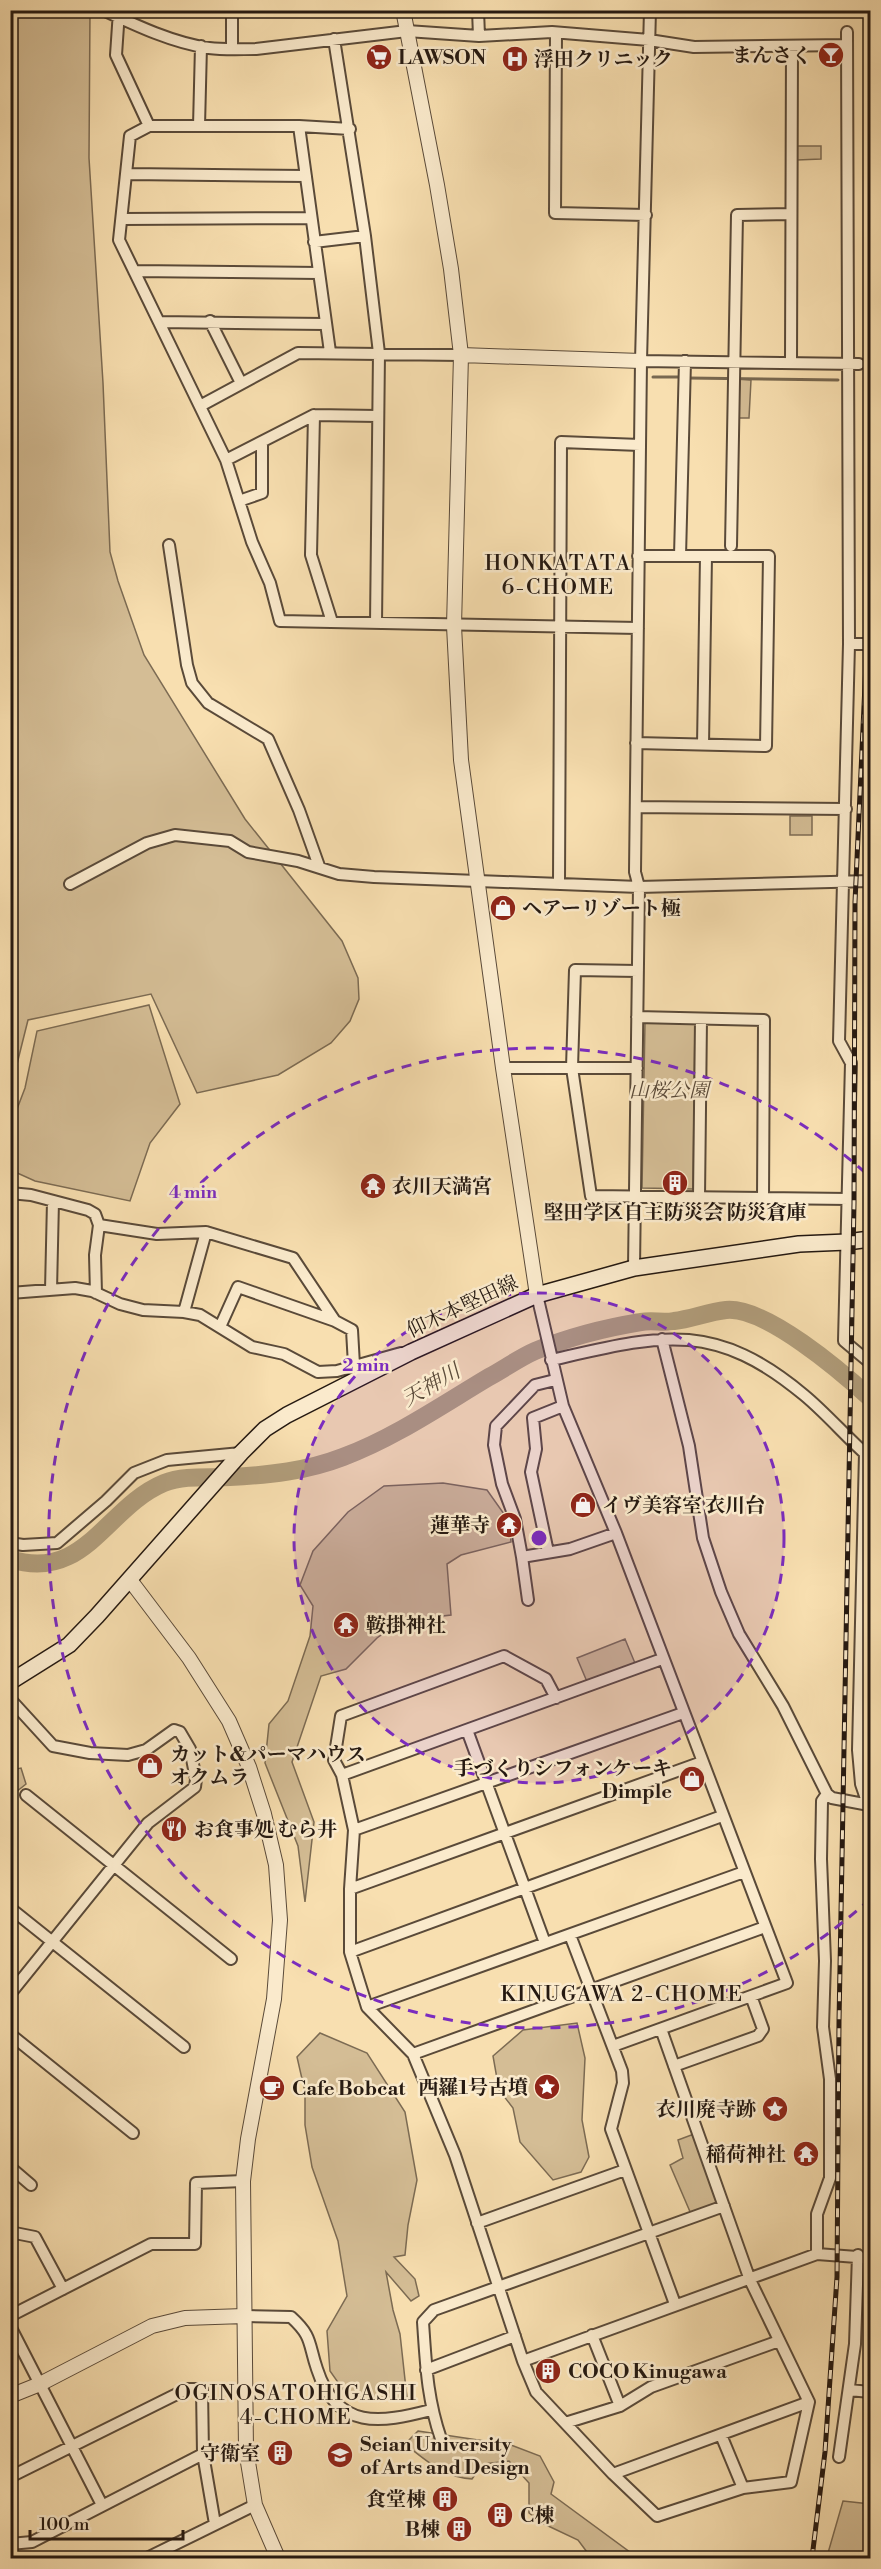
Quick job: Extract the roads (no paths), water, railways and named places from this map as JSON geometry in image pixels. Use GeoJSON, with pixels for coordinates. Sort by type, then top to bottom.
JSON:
{"type":"FeatureCollection","features":[{"type":"Feature","properties":{"kind":"main road","name":"仰木本堅田線"},"geometry":{"type":"LineString","coordinates":[[10,1682],[69,1645],[130,1580],[241,1453],[265,1429],[287,1415],[411,1352],[537,1294],[634,1269],[799,1244],[870,1239]]}},
{"type":"Feature","properties":{"kind":"street"},"geometry":{"type":"LineString","coordinates":[[103,10],[201,46],[232,49],[256,49],[407,30],[479,36],[556,33],[649,40],[694,47],[847,45]]}},
{"type":"Feature","properties":{"kind":"street"},"geometry":{"type":"LineString","coordinates":[[232,10],[232,49]]}},
{"type":"Feature","properties":{"kind":"street"},"geometry":{"type":"LineString","coordinates":[[403,10],[439,195],[451,269],[461,355],[454,626],[461,760],[476,882],[540,1311],[563,1406],[616,1533],[787,1983],[613,2046]]}},
{"type":"Feature","properties":{"kind":"street"},"geometry":{"type":"LineString","coordinates":[[478,10],[479,36]]}},
{"type":"Feature","properties":{"kind":"street"},"geometry":{"type":"LineString","coordinates":[[634,1269],[639,887],[635,872],[638,556],[650,10]]}},
{"type":"Feature","properties":{"kind":"street"},"geometry":{"type":"LineString","coordinates":[[118,14],[116,55],[149,126]]}},
{"type":"Feature","properties":{"kind":"street"},"geometry":{"type":"LineString","coordinates":[[847,32],[853,363],[846,809],[839,1041],[851,1063],[844,1341],[870,1363]]}},
{"type":"Feature","properties":{"kind":"street"},"geometry":{"type":"LineString","coordinates":[[556,33],[555,213],[646,215]]}},
{"type":"Feature","properties":{"kind":"street"},"geometry":{"type":"LineString","coordinates":[[334,39],[350,129],[379,353],[376,623]]}},
{"type":"Feature","properties":{"kind":"street"},"geometry":{"type":"LineString","coordinates":[[199,126],[201,46]]}},
{"type":"Feature","properties":{"kind":"street"},"geometry":{"type":"LineString","coordinates":[[791,362],[792,46]]}},
{"type":"Feature","properties":{"kind":"street"},"geometry":{"type":"LineString","coordinates":[[350,129],[299,126],[149,126],[130,136],[128,174],[119,240],[226,460],[270,583],[280,621],[638,628]]}},
{"type":"Feature","properties":{"kind":"street"},"geometry":{"type":"LineString","coordinates":[[299,126],[330,352]]}},
{"type":"Feature","properties":{"kind":"street"},"geometry":{"type":"LineString","coordinates":[[128,174],[306,176]]}},
{"type":"Feature","properties":{"kind":"street"},"geometry":{"type":"LineString","coordinates":[[731,546],[737,215],[790,214]]}},
{"type":"Feature","properties":{"kind":"street"},"geometry":{"type":"LineString","coordinates":[[122,219],[311,218]]}},
{"type":"Feature","properties":{"kind":"street"},"geometry":{"type":"LineString","coordinates":[[314,242],[365,236]]}},
{"type":"Feature","properties":{"kind":"street"},"geometry":{"type":"LineString","coordinates":[[134,271],[319,273]]}},
{"type":"Feature","properties":{"kind":"street"},"geometry":{"type":"LineString","coordinates":[[210,321],[241,383]]}},
{"type":"Feature","properties":{"kind":"street"},"geometry":{"type":"LineString","coordinates":[[159,322],[326,324]]}},
{"type":"Feature","properties":{"kind":"street"},"geometry":{"type":"LineString","coordinates":[[200,406],[298,353],[379,353],[641,361],[853,363]]}},
{"type":"Feature","properties":{"kind":"street"},"geometry":{"type":"LineString","coordinates":[[680,556],[685,361]]}},
{"type":"Feature","properties":{"kind":"street"},"geometry":{"type":"LineString","coordinates":[[226,460],[314,415],[377,416]]}},
{"type":"Feature","properties":{"kind":"street"},"geometry":{"type":"LineString","coordinates":[[314,415],[311,555],[332,622]]}},
{"type":"Feature","properties":{"kind":"street"},"geometry":{"type":"LineString","coordinates":[[239,501],[262,493],[262,442]]}},
{"type":"Feature","properties":{"kind":"street"},"geometry":{"type":"LineString","coordinates":[[559,884],[561,442],[640,445]]}},
{"type":"Feature","properties":{"kind":"street"},"geometry":{"type":"LineString","coordinates":[[169,545],[186,664],[192,683],[207,703],[268,739],[299,810],[319,866]]}},
{"type":"Feature","properties":{"kind":"street"},"geometry":{"type":"LineString","coordinates":[[636,744],[766,746],[770,556],[638,556]]}},
{"type":"Feature","properties":{"kind":"street"},"geometry":{"type":"LineString","coordinates":[[703,745],[706,556]]}},
{"type":"Feature","properties":{"kind":"street"},"geometry":{"type":"LineString","coordinates":[[849,644],[870,644]]}},
{"type":"Feature","properties":{"kind":"street"},"geometry":{"type":"LineString","coordinates":[[636,807],[846,809]]}},
{"type":"Feature","properties":{"kind":"street"},"geometry":{"type":"LineString","coordinates":[[70,884],[147,843],[176,835],[230,841],[248,852],[319,866],[339,874],[476,882],[639,887],[870,881]]}},
{"type":"Feature","properties":{"kind":"street"},"geometry":{"type":"LineString","coordinates":[[638,971],[575,970],[572,1068],[591,1196],[849,1199]]}},
{"type":"Feature","properties":{"kind":"street"},"geometry":{"type":"LineString","coordinates":[[637,1017],[764,1020],[763,1198]]}},
{"type":"Feature","properties":{"kind":"street"},"geometry":{"type":"LineString","coordinates":[[699,1197],[701,1019]]}},
{"type":"Feature","properties":{"kind":"street"},"geometry":{"type":"LineString","coordinates":[[503,1068],[637,1068]]}},
{"type":"Feature","properties":{"kind":"street"},"geometry":{"type":"LineString","coordinates":[[10,1193],[53,1201],[88,1210],[94,1214],[99,1225],[95,1255],[96,1293]]}},
{"type":"Feature","properties":{"kind":"street"},"geometry":{"type":"LineString","coordinates":[[51,1290],[53,1201]]}},
{"type":"Feature","properties":{"kind":"street"},"geometry":{"type":"LineString","coordinates":[[99,1225],[157,1234],[206,1232],[293,1258],[335,1321]]}},
{"type":"Feature","properties":{"kind":"street"},"geometry":{"type":"LineString","coordinates":[[184,1312],[206,1232]]}},
{"type":"Feature","properties":{"kind":"street"},"geometry":{"type":"LineString","coordinates":[[220,1327],[238,1287],[335,1321],[351,1330],[354,1365]]}},
{"type":"Feature","properties":{"kind":"street"},"geometry":{"type":"LineString","coordinates":[[10,1293],[75,1288],[143,1310],[184,1312],[200,1316],[252,1347],[284,1354],[318,1372],[338,1371],[396,1353],[411,1352]]}},
{"type":"Feature","properties":{"kind":"street"},"geometry":{"type":"LineString","coordinates":[[870,1319],[870,1363]]}},
{"type":"Feature","properties":{"kind":"street"},"geometry":{"type":"LineString","coordinates":[[550,1355],[662,1339],[708,1342],[728,1348],[755,1361],[802,1394],[868,1455],[858,1750],[861,1784],[870,1805]]}},
{"type":"Feature","properties":{"kind":"street"},"geometry":{"type":"LineString","coordinates":[[662,1339],[689,1446],[704,1538],[721,1592],[740,1634],[783,1706],[827,1794],[832,1798],[870,1805]]}},
{"type":"Feature","properties":{"kind":"street"},"geometry":{"type":"LineString","coordinates":[[528,1600],[515,1519],[502,1484],[494,1445],[495,1426],[535,1385],[555,1380]]}},
{"type":"Feature","properties":{"kind":"street"},"geometry":{"type":"LineString","coordinates":[[548,1552],[531,1472],[536,1449],[534,1418],[563,1406]]}},
{"type":"Feature","properties":{"kind":"street"},"geometry":{"type":"LineString","coordinates":[[10,1543],[23,1545],[57,1543],[106,1501],[134,1473],[167,1460],[241,1453]]}},
{"type":"Feature","properties":{"kind":"street"},"geometry":{"type":"LineString","coordinates":[[522,1557],[570,1549],[616,1533]]}},
{"type":"Feature","properties":{"kind":"street"},"geometry":{"type":"LineString","coordinates":[[130,1580],[189,1658],[229,1721],[249,1767],[264,1814],[276,1864],[280,1920],[274,1999],[248,2139],[243,2181],[246,2450],[255,2505],[278,2559]]}},
{"type":"Feature","properties":{"kind":"street"},"geometry":{"type":"LineString","coordinates":[[556,1698],[546,1679],[504,1656],[341,1716],[333,1760],[342,1775],[354,1830],[350,1889],[350,1952],[367,2007],[413,2054],[455,2155],[523,2361],[536,2392],[613,2474],[657,2516],[743,2488],[791,2482],[809,2402],[750,2280],[661,2029]]}},
{"type":"Feature","properties":{"kind":"street"},"geometry":{"type":"LineString","coordinates":[[342,1775],[662,1659]]}},
{"type":"Feature","properties":{"kind":"street"},"geometry":{"type":"LineString","coordinates":[[10,1699],[53,1746],[90,1753],[128,1755],[146,1750],[174,1730],[180,1732],[185,1738],[196,1779],[195,1787],[148,1823],[10,1994]]}},
{"type":"Feature","properties":{"kind":"street"},"geometry":{"type":"LineString","coordinates":[[354,1830],[683,1713]]}},
{"type":"Feature","properties":{"kind":"street"},"geometry":{"type":"LineString","coordinates":[[467,1730],[545,1943]]}},
{"type":"Feature","properties":{"kind":"street"},"geometry":{"type":"LineString","coordinates":[[350,1889],[702,1762]]}},
{"type":"Feature","properties":{"kind":"street"},"geometry":{"type":"LineString","coordinates":[[817,2254],[817,2214],[830,2178],[830,2079],[823,2027],[825,1961],[821,1859],[822,1801],[827,1794]]}},
{"type":"Feature","properties":{"kind":"street"},"geometry":{"type":"LineString","coordinates":[[26,1795],[231,1959]]}},
{"type":"Feature","properties":{"kind":"street"},"geometry":{"type":"LineString","coordinates":[[350,1952],[722,1816]]}},
{"type":"Feature","properties":{"kind":"street"},"geometry":{"type":"LineString","coordinates":[[367,2007],[744,1872]]}},
{"type":"Feature","properties":{"kind":"street"},"geometry":{"type":"LineString","coordinates":[[10,1908],[184,2047]]}},
{"type":"Feature","properties":{"kind":"street"},"geometry":{"type":"LineString","coordinates":[[413,2054],[765,1927]]}},
{"type":"Feature","properties":{"kind":"street"},"geometry":{"type":"LineString","coordinates":[[570,1935],[622,2071],[623,2083],[611,2129],[675,2304]]}},
{"type":"Feature","properties":{"kind":"street"},"geometry":{"type":"LineString","coordinates":[[674,2066],[758,2036],[763,2029],[751,1996]]}},
{"type":"Feature","properties":{"kind":"street"},"geometry":{"type":"LineString","coordinates":[[10,2034],[133,2133]]}},
{"type":"Feature","properties":{"kind":"street"},"geometry":{"type":"LineString","coordinates":[[10,2167],[31,2185]]}},
{"type":"Feature","properties":{"kind":"street"},"geometry":{"type":"LineString","coordinates":[[477,2223],[625,2170]]}},
{"type":"Feature","properties":{"kind":"street"},"geometry":{"type":"LineString","coordinates":[[10,2316],[152,2244],[195,2244],[196,2183],[243,2181]]}},
{"type":"Feature","properties":{"kind":"street"},"geometry":{"type":"LineString","coordinates":[[441,2439],[431,2410],[423,2322],[434,2310],[724,2206]]}},
{"type":"Feature","properties":{"kind":"street"},"geometry":{"type":"LineString","coordinates":[[10,2232],[35,2237],[63,2289]]}},
{"type":"Feature","properties":{"kind":"street"},"geometry":{"type":"LineString","coordinates":[[523,2361],[817,2254],[858,2255],[870,2258]]}},
{"type":"Feature","properties":{"kind":"street"},"geometry":{"type":"LineString","coordinates":[[839,2457],[855,2344],[858,2255]]}},
{"type":"Feature","properties":{"kind":"street"},"geometry":{"type":"LineString","coordinates":[[10,2396],[40,2384],[152,2326],[185,2318],[291,2317],[305,2330],[312,2345],[316,2368],[324,2388],[336,2403],[350,2413],[371,2420],[395,2419],[431,2410]]}},
{"type":"Feature","properties":{"kind":"street"},"geometry":{"type":"LineString","coordinates":[[10,2326],[102,2505]]}},
{"type":"Feature","properties":{"kind":"street"},"geometry":{"type":"LineString","coordinates":[[591,2335],[620,2406]]}},
{"type":"Feature","properties":{"kind":"street"},"geometry":{"type":"LineString","coordinates":[[426,2370],[515,2336]]}},
{"type":"Feature","properties":{"kind":"street"},"geometry":{"type":"LineString","coordinates":[[565,2423],[620,2406],[651,2387],[779,2341]]}},
{"type":"Feature","properties":{"kind":"street"},"geometry":{"type":"LineString","coordinates":[[10,2477],[187,2389],[202,2389],[203,2454],[215,2524]]}},
{"type":"Feature","properties":{"kind":"street"},"geometry":{"type":"LineString","coordinates":[[849,2390],[870,2392]]}},
{"type":"Feature","properties":{"kind":"street"},"geometry":{"type":"LineString","coordinates":[[613,2474],[809,2402]]}},
{"type":"Feature","properties":{"kind":"street"},"geometry":{"type":"LineString","coordinates":[[721,2434],[743,2488]]}},
{"type":"Feature","properties":{"kind":"street"},"geometry":{"type":"LineString","coordinates":[[10,2544],[32,2542],[203,2454]]}},
{"type":"Feature","properties":{"kind":"street"},"geometry":{"type":"LineString","coordinates":[[147,2559],[255,2505]]}},
{"type":"Feature","properties":{"kind":"waterway"},"geometry":{"type":"LineString","coordinates":[[653,377],[681,377]]}},
{"type":"Feature","properties":{"kind":"waterway"},"geometry":{"type":"LineString","coordinates":[[688,378],[838,380]]}},
{"type":"Feature","properties":{"kind":"waterway","name":"天神川"},"geometry":{"type":"LineString","coordinates":[[10,1559],[36,1564],[58,1561],[76,1552],[93,1539],[144,1494],[172,1480],[273,1473],[316,1466],[343,1457],[399,1431],[535,1351],[574,1337],[627,1324],[645,1321],[674,1321],[726,1310],[742,1312],[761,1318],[802,1343],[870,1398]]}},
{"type":"Feature","properties":{"kind":"tunnel"},"geometry":{"type":"LineString","coordinates":[[859,364],[870,364]]}},
{"type":"Feature","properties":{"kind":"railway"},"geometry":{"type":"LineString","coordinates":[[812,2558],[825,2452],[837,2277],[839,2022],[854,1203],[855,902],[866,663],[870,372]]}},
{"type":"Feature","properties":{"kind":"place","name":"まんさく"},"geometry":{"type":"Point","coordinates":[831,55]}},
{"type":"Feature","properties":{"kind":"place","name":"LAWSON"},"geometry":{"type":"Point","coordinates":[379,57]}},
{"type":"Feature","properties":{"kind":"place","name":"浮田クリニック"},"geometry":{"type":"Point","coordinates":[515,59]}},
{"type":"Feature","properties":{"kind":"place","name":"ヘアーリゾート極"},"geometry":{"type":"Point","coordinates":[503,908]}},
{"type":"Feature","properties":{"kind":"place","name":"堅田学区自主防災会 防災倉庫"},"geometry":{"type":"Point","coordinates":[675,1183]}},
{"type":"Feature","properties":{"kind":"place","name":"衣川天満宮"},"geometry":{"type":"Point","coordinates":[373,1186]}},
{"type":"Feature","properties":{"kind":"place","name":"イヴ美容室 衣川台"},"geometry":{"type":"Point","coordinates":[583,1505]}},
{"type":"Feature","properties":{"kind":"place","name":"蓮華寺"},"geometry":{"type":"Point","coordinates":[509,1525]}},
{"type":"Feature","properties":{"kind":"place","name":"鞍掛神社"},"geometry":{"type":"Point","coordinates":[346,1625]}},
{"type":"Feature","properties":{"kind":"place","name":"カット&パーマハウス オクムラ"},"geometry":{"type":"Point","coordinates":[150,1766]}},
{"type":"Feature","properties":{"kind":"place","name":"手づくりシフォンケーキ Dimple"},"geometry":{"type":"Point","coordinates":[692,1779]}},
{"type":"Feature","properties":{"kind":"place","name":"お食事処 むら井"},"geometry":{"type":"Point","coordinates":[174,1829]}},
{"type":"Feature","properties":{"kind":"place","name":"西羅1号古墳"},"geometry":{"type":"Point","coordinates":[547,2087]}},
{"type":"Feature","properties":{"kind":"place","name":"Cafe Bobcat"},"geometry":{"type":"Point","coordinates":[272,2088]}},
{"type":"Feature","properties":{"kind":"place","name":"衣川廃寺跡"},"geometry":{"type":"Point","coordinates":[775,2109]}},
{"type":"Feature","properties":{"kind":"place","name":"稲荷神社"},"geometry":{"type":"Point","coordinates":[806,2154]}},
{"type":"Feature","properties":{"kind":"place","name":"COCO Kinugawa"},"geometry":{"type":"Point","coordinates":[548,2371]}},
{"type":"Feature","properties":{"kind":"place","name":"守衛室"},"geometry":{"type":"Point","coordinates":[280,2453]}},
{"type":"Feature","properties":{"kind":"place","name":"Seian University of Arts and Design"},"geometry":{"type":"Point","coordinates":[340,2455]}},
{"type":"Feature","properties":{"kind":"place","name":"食堂棟"},"geometry":{"type":"Point","coordinates":[445,2499]}},
{"type":"Feature","properties":{"kind":"place","name":"C棟"},"geometry":{"type":"Point","coordinates":[500,2515]}},
{"type":"Feature","properties":{"kind":"place","name":"B棟"},"geometry":{"type":"Point","coordinates":[459,2529]}},
{"type":"Feature","properties":{"kind":"district","name":"HONKATATA 6-CHOME"},"geometry":{"type":"Point","coordinates":[558,575]}},
{"type":"Feature","properties":{"kind":"district","name":"KINUGAWA 2-CHOME"},"geometry":{"type":"Point","coordinates":[622,1994]}},
{"type":"Feature","properties":{"kind":"district","name":"OGINOSATOHIGASHI 4-CHOME"},"geometry":{"type":"Point","coordinates":[296,2405]}},
{"type":"Feature","properties":{"kind":"park label","name":"山桜公園"},"geometry":{"type":"Point","coordinates":[669,1090]}}]}
